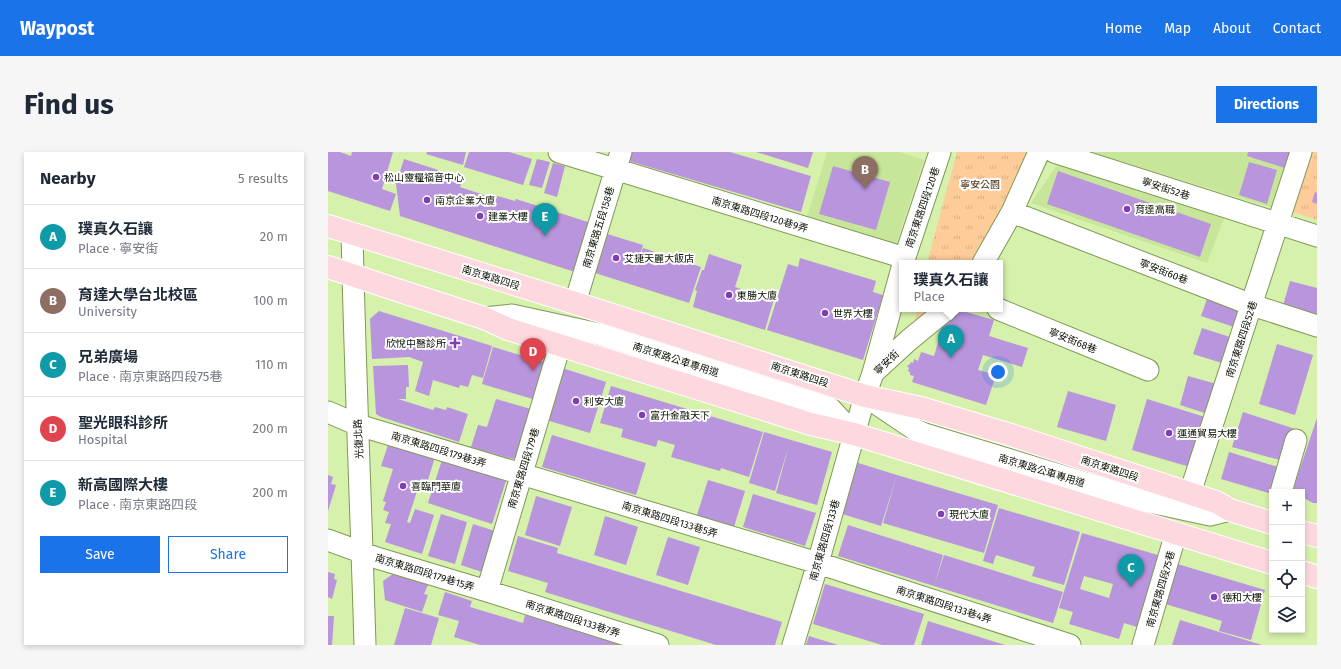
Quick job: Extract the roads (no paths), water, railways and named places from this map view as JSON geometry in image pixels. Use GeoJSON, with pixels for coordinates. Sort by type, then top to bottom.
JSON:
{"type":"FeatureCollection","features":[{"type":"Feature","properties":{"kind":"main road","name":"南京東路四段"},"geometry":{"type":"LineString","coordinates":[[328,226],[865,396],[921,408],[1011,435],[1190,493],[1216,502],[1230,510],[1269,521]]}},
{"type":"Feature","properties":{"kind":"main road"},"geometry":{"type":"LineString","coordinates":[[328,267],[484,318],[508,329],[818,426],[854,434],[1269,562]]}},
{"type":"Feature","properties":{"kind":"main road"},"geometry":{"type":"LineString","coordinates":[[1305,533],[1317,536]]}},
{"type":"Feature","properties":{"kind":"main road"},"geometry":{"type":"LineString","coordinates":[[1305,573],[1317,577]]}},
{"type":"Feature","properties":{"kind":"street","name":"南京東路四段120巷9弄"},"geometry":{"type":"LineString","coordinates":[[559,152],[618,161],[899,262]]}},
{"type":"Feature","properties":{"kind":"street","name":"南京東路四段120巷"},"geometry":{"type":"LineString","coordinates":[[904,260],[940,152]]}},
{"type":"Feature","properties":{"kind":"street"},"geometry":{"type":"LineString","coordinates":[[985,260],[1012,212],[1039,152]]}},
{"type":"Feature","properties":{"kind":"street","name":"寧安街52巷"},"geometry":{"type":"LineString","coordinates":[[1054,152],[1277,223]]}},
{"type":"Feature","properties":{"kind":"street","name":"南京東路四段52巷"},"geometry":{"type":"LineString","coordinates":[[1190,493],[1301,152]]}},
{"type":"Feature","properties":{"kind":"street","name":"南京東路五段158巷"},"geometry":{"type":"LineString","coordinates":[[575,303],[618,161]]}},
{"type":"Feature","properties":{"kind":"street","name":"寧安街60巷"},"geometry":{"type":"LineString","coordinates":[[1012,212],[1252,305],[1317,326]]}},
{"type":"Feature","properties":{"kind":"street"},"geometry":{"type":"LineString","coordinates":[[1277,223],[1317,236]]}},
{"type":"Feature","properties":{"kind":"street","name":"光復北路"},"geometry":{"type":"LineString","coordinates":[[352,233],[365,645]]}},
{"type":"Feature","properties":{"kind":"street","name":"南京東路四段120巷"},"geometry":{"type":"LineString","coordinates":[[873,373],[899,278]]}},
{"type":"Feature","properties":{"kind":"street","name":"寧安街68巷"},"geometry":{"type":"LineString","coordinates":[[1003,311],[1148,370]]}},
{"type":"Feature","properties":{"kind":"street","name":"寧安街"},"geometry":{"type":"LineString","coordinates":[[854,434],[873,373],[909,340],[943,312]]}},
{"type":"Feature","properties":{"kind":"street","name":"南京東路公車專用道"},"geometry":{"type":"LineString","coordinates":[[484,318],[512,315],[599,334],[830,408],[854,434]]}},
{"type":"Feature","properties":{"kind":"street","name":"南京東路四段179巷"},"geometry":{"type":"LineString","coordinates":[[487,591],[560,345]]}},
{"type":"Feature","properties":{"kind":"street","name":"南京東路公車專用道"},"geometry":{"type":"LineString","coordinates":[[865,396],[914,429],[925,434],[1145,501],[1210,515],[1230,510]]}},
{"type":"Feature","properties":{"kind":"street","name":"南京東路四段179巷3弄"},"geometry":{"type":"LineString","coordinates":[[328,412],[358,425],[521,474]]}},
{"type":"Feature","properties":{"kind":"street","name":"南京東路四段133巷"},"geometry":{"type":"LineString","coordinates":[[794,645],[854,434]]}},
{"type":"Feature","properties":{"kind":"street"},"geometry":{"type":"LineString","coordinates":[[1282,489],[1296,440]]}},
{"type":"Feature","properties":{"kind":"street","name":"南京東路四段133巷5弄"},"geometry":{"type":"LineString","coordinates":[[521,474],[818,563]]}},
{"type":"Feature","properties":{"kind":"street","name":"南京東路四段75巷"},"geometry":{"type":"LineString","coordinates":[[1143,645],[1176,533]]}},
{"type":"Feature","properties":{"kind":"street","name":"南京東路四段179巷15弄"},"geometry":{"type":"LineString","coordinates":[[328,540],[362,551],[377,558],[487,591]]}},
{"type":"Feature","properties":{"kind":"street","name":"南京東路四段133巷4弄"},"geometry":{"type":"LineString","coordinates":[[818,563],[1070,645]]}},
{"type":"Feature","properties":{"kind":"street","name":"南京東路四段133巷7弄"},"geometry":{"type":"LineString","coordinates":[[487,591],[658,645]]}},
{"type":"Feature","properties":{"kind":"place","name":"松山靈糧福音中心"},"geometry":{"type":"Point","coordinates":[376,177]}},
{"type":"Feature","properties":{"kind":"place","name":"育達大學台北校區"},"geometry":{"type":"Point","coordinates":[865,189]}},
{"type":"Feature","properties":{"kind":"place","name":"南京企業大廈"},"geometry":{"type":"Point","coordinates":[427,200]}},
{"type":"Feature","properties":{"kind":"place","name":"育達高職"},"geometry":{"type":"Point","coordinates":[1127,209]}},
{"type":"Feature","properties":{"kind":"place","name":"建業大樓"},"geometry":{"type":"Point","coordinates":[480,216]}},
{"type":"Feature","properties":{"kind":"place","name":"新高國際大樓"},"geometry":{"type":"Point","coordinates":[545,236]}},
{"type":"Feature","properties":{"kind":"place","name":"艾捷天麗大飯店"},"geometry":{"type":"Point","coordinates":[616,258]}},
{"type":"Feature","properties":{"kind":"place","name":"東勝大廈"},"geometry":{"type":"Point","coordinates":[729,295]}},
{"type":"Feature","properties":{"kind":"place","name":"世界大樓"},"geometry":{"type":"Point","coordinates":[825,313]}},
{"type":"Feature","properties":{"kind":"place","name":"欣悅中醫診所"},"geometry":{"type":"Point","coordinates":[455,343]}},
{"type":"Feature","properties":{"kind":"place","name":"璞真久石讓"},"geometry":{"type":"Point","coordinates":[951,358]}},
{"type":"Feature","properties":{"kind":"place","name":"聖光眼科診所"},"geometry":{"type":"Point","coordinates":[533,371]}},
{"type":"Feature","properties":{"kind":"place","name":"利安大廈"},"geometry":{"type":"Point","coordinates":[576,401]}},
{"type":"Feature","properties":{"kind":"place","name":"富升金融天下"},"geometry":{"type":"Point","coordinates":[642,415]}},
{"type":"Feature","properties":{"kind":"place","name":"運通貿易大樓"},"geometry":{"type":"Point","coordinates":[1169,433]}},
{"type":"Feature","properties":{"kind":"place","name":"喜臨門華廈"},"geometry":{"type":"Point","coordinates":[403,486]}},
{"type":"Feature","properties":{"kind":"place","name":"現代大廈"},"geometry":{"type":"Point","coordinates":[941,514]}},
{"type":"Feature","properties":{"kind":"place","name":"兄弟廣場"},"geometry":{"type":"Point","coordinates":[1131,587]}},
{"type":"Feature","properties":{"kind":"place","name":"德和大樓"},"geometry":{"type":"Point","coordinates":[1214,597]}},
{"type":"Feature","properties":{"kind":"park label","name":"寧安公園"},"geometry":{"type":"Point","coordinates":[980,184]}}]}
